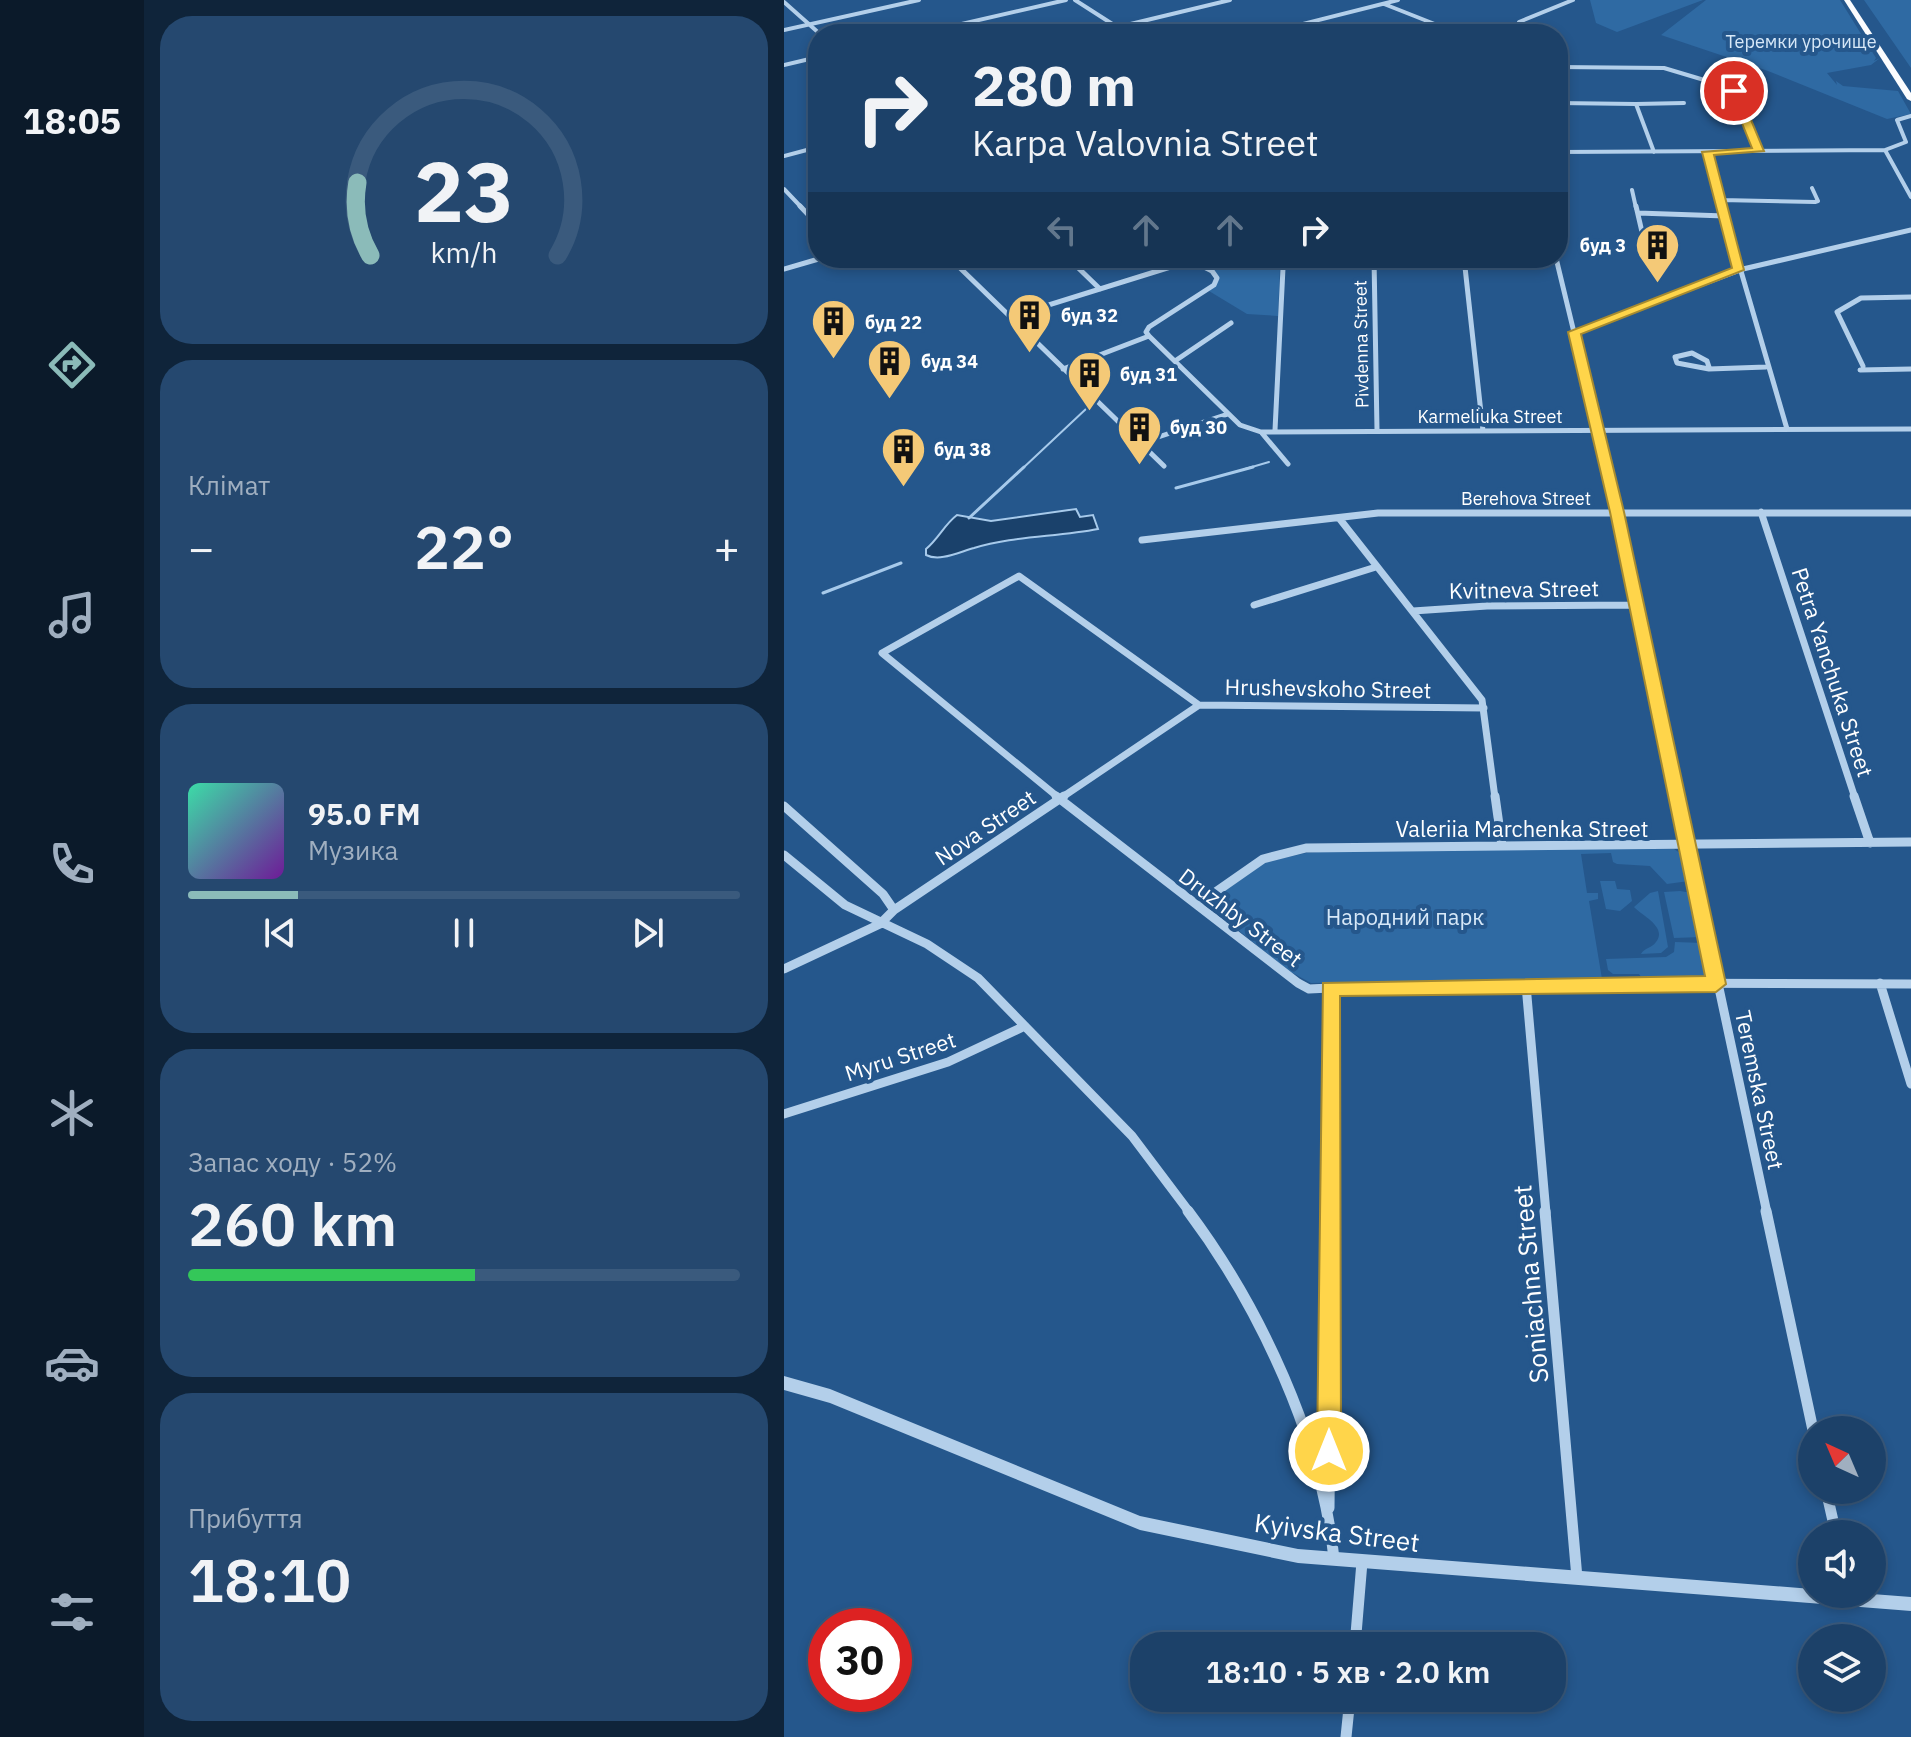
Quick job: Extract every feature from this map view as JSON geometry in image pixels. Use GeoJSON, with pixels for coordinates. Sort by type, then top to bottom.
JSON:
{"type":"FeatureCollection","features":[{"type":"Feature","properties":{"kind":"highway"},"geometry":{"type":"LineString","coordinates":[[1847,0],[1911,99]]}},
{"type":"Feature","properties":{"kind":"highway"},"geometry":{"type":"LineString","coordinates":[[1856,0],[1911,83]]}},
{"type":"Feature","properties":{"kind":"street"},"geometry":{"type":"LineString","coordinates":[[871,0],[881,8]]}},
{"type":"Feature","properties":{"kind":"street"},"geometry":{"type":"LineString","coordinates":[[813,24],[919,0]]}},
{"type":"Feature","properties":{"kind":"street"},"geometry":{"type":"LineString","coordinates":[[965,24],[1066,0]]}},
{"type":"Feature","properties":{"kind":"street"},"geometry":{"type":"LineString","coordinates":[[1075,0],[1112,24]]}},
{"type":"Feature","properties":{"kind":"street"},"geometry":{"type":"LineString","coordinates":[[1130,24],[1230,0]]}},
{"type":"Feature","properties":{"kind":"street"},"geometry":{"type":"LineString","coordinates":[[1305,24],[1398,0]]}},
{"type":"Feature","properties":{"kind":"street"},"geometry":{"type":"LineString","coordinates":[[1519,22],[1573,0]]}},
{"type":"Feature","properties":{"kind":"street"},"geometry":{"type":"LineString","coordinates":[[784,2],[808,24]]}},
{"type":"Feature","properties":{"kind":"street"},"geometry":{"type":"LineString","coordinates":[[1384,4],[1435,24]]}},
{"type":"Feature","properties":{"kind":"street"},"geometry":{"type":"LineString","coordinates":[[1313,22],[1318,24]]}},
{"type":"Feature","properties":{"kind":"street"},"geometry":{"type":"LineString","coordinates":[[784,30],[808,25]]}},
{"type":"Feature","properties":{"kind":"street"},"geometry":{"type":"LineString","coordinates":[[784,65],[808,59]]}},
{"type":"Feature","properties":{"kind":"street"},"geometry":{"type":"LineString","coordinates":[[1568,67],[1664,68],[1731,88],[1736,93],[1759,151]]}},
{"type":"Feature","properties":{"kind":"street"},"geometry":{"type":"LineString","coordinates":[[1568,103],[1684,103]]}},
{"type":"Feature","properties":{"kind":"street"},"geometry":{"type":"LineString","coordinates":[[1636,104],[1654,152]]}},
{"type":"Feature","properties":{"kind":"street"},"geometry":{"type":"LineString","coordinates":[[1568,152],[1885,150],[1906,142],[1897,120],[1911,116]]}},
{"type":"Feature","properties":{"kind":"street"},"geometry":{"type":"LineString","coordinates":[[784,156],[808,150]]}},
{"type":"Feature","properties":{"kind":"street"},"geometry":{"type":"LineString","coordinates":[[1885,150],[1911,197]]}},
{"type":"Feature","properties":{"kind":"street"},"geometry":{"type":"LineString","coordinates":[[1708,152],[1766,367],[1787,429]]}},
{"type":"Feature","properties":{"kind":"street"},"geometry":{"type":"LineString","coordinates":[[1721,200],[1815,202],[1818,201],[1812,188]]}},
{"type":"Feature","properties":{"kind":"street"},"geometry":{"type":"LineString","coordinates":[[784,189],[808,214]]}},
{"type":"Feature","properties":{"kind":"street"},"geometry":{"type":"LineString","coordinates":[[1632,190],[1645,245]]}},
{"type":"Feature","properties":{"kind":"street"},"geometry":{"type":"LineString","coordinates":[[1638,213],[1725,216]]}},
{"type":"Feature","properties":{"kind":"street"},"geometry":{"type":"LineString","coordinates":[[1574,332],[1739,270],[1911,230]]}},
{"type":"Feature","properties":{"kind":"street"},"geometry":{"type":"LineString","coordinates":[[784,269],[808,262]]}},
{"type":"Feature","properties":{"kind":"street"},"geometry":{"type":"LineString","coordinates":[[960,268],[1164,466]]}},
{"type":"Feature","properties":{"kind":"street"},"geometry":{"type":"LineString","coordinates":[[1078,268],[1100,289]]}},
{"type":"Feature","properties":{"kind":"street"},"geometry":{"type":"LineString","coordinates":[[1010,317],[1164,268]]}},
{"type":"Feature","properties":{"kind":"street"},"geometry":{"type":"LineString","coordinates":[[1207,268],[1217,278],[1214,285],[1149,327],[1146,332],[1244,429],[1261,432],[1288,464]]}},
{"type":"Feature","properties":{"kind":"street"},"geometry":{"type":"LineString","coordinates":[[1275,430],[1283,268]]}},
{"type":"Feature","properties":{"kind":"street","name":"Pivdenna Street"},"geometry":{"type":"LineString","coordinates":[[1374,268],[1377,430]]}},
{"type":"Feature","properties":{"kind":"street"},"geometry":{"type":"LineString","coordinates":[[1465,268],[1483,431]]}},
{"type":"Feature","properties":{"kind":"street","name":"Teremska Street"},"geometry":{"type":"LineString","coordinates":[[1558,268],[1617,512],[1810,1416]]}},
{"type":"Feature","properties":{"kind":"street"},"geometry":{"type":"LineString","coordinates":[[1911,297],[1856,298],[1837,312],[1861,368],[1911,369]]}},
{"type":"Feature","properties":{"kind":"street"},"geometry":{"type":"LineString","coordinates":[[1175,361],[1231,323]]}},
{"type":"Feature","properties":{"kind":"street"},"geometry":{"type":"LineString","coordinates":[[1063,369],[1149,336]]}},
{"type":"Feature","properties":{"kind":"street"},"geometry":{"type":"LineString","coordinates":[[1709,367],[1707,361],[1692,353],[1675,357],[1677,363],[1687,367],[1709,367],[1766,367]]}},
{"type":"Feature","properties":{"kind":"street"},"geometry":{"type":"LineString","coordinates":[[1140,443],[1228,414]]}},
{"type":"Feature","properties":{"kind":"street","name":"Karmeliuka Street"},"geometry":{"type":"LineString","coordinates":[[1261,432],[1911,429]]}},
{"type":"Feature","properties":{"kind":"street","name":"Petra Yanchuka Street"},"geometry":{"type":"LineString","coordinates":[[1761,512],[1870,843]]}},
{"type":"Feature","properties":{"kind":"street","name":"Berehova Street"},"geometry":{"type":"LineString","coordinates":[[1142,540],[1378,513],[1909,513]]}},
{"type":"Feature","properties":{"kind":"street"},"geometry":{"type":"LineString","coordinates":[[1909,513],[1911,522]]}},
{"type":"Feature","properties":{"kind":"street"},"geometry":{"type":"LineString","coordinates":[[1339,518],[1478,694],[1484,708],[1502,846]]}},
{"type":"Feature","properties":{"kind":"street"},"geometry":{"type":"LineString","coordinates":[[1254,605],[1376,567]]}},
{"type":"Feature","properties":{"kind":"street","name":"Hrushevskoho Street"},"geometry":{"type":"LineString","coordinates":[[882,653],[1019,576],[1199,705],[1484,708]]}},
{"type":"Feature","properties":{"kind":"street","name":"Kvitneva Street"},"geometry":{"type":"LineString","coordinates":[[1413,611],[1487,606],[1636,605]]}},
{"type":"Feature","properties":{"kind":"street","name":"Druzhby Street"},"geometry":{"type":"LineString","coordinates":[[882,653],[1136,861],[1309,989],[1911,984]]}},
{"type":"Feature","properties":{"kind":"street","name":"Nova Street"},"geometry":{"type":"LineString","coordinates":[[784,969],[880,924],[894,910],[1199,705]]}},
{"type":"Feature","properties":{"kind":"street"},"geometry":{"type":"LineString","coordinates":[[784,806],[883,894],[894,910]]}},
{"type":"Feature","properties":{"kind":"street","name":"Valeriia Marchenka Street"},"geometry":{"type":"LineString","coordinates":[[1197,905],[1263,859],[1289,850],[1355,846],[1911,842]]}},
{"type":"Feature","properties":{"kind":"street"},"geometry":{"type":"LineString","coordinates":[[784,855],[828,892],[880,924],[954,960],[978,978],[1132,1136],[1202,1231],[1259,1327],[1292,1393],[1329,1508]]}},
{"type":"Feature","properties":{"kind":"street"},"geometry":{"type":"LineString","coordinates":[[1880,983],[1911,1084]]}},
{"type":"Feature","properties":{"kind":"street","name":"Soniachna Street"},"geometry":{"type":"LineString","coordinates":[[1526,985],[1577,1580]]}},
{"type":"Feature","properties":{"kind":"street"},"geometry":{"type":"LineString","coordinates":[[1330,988],[1333,1044],[1329,1508],[1334,1560]]}},
{"type":"Feature","properties":{"kind":"street","name":"Myru Street"},"geometry":{"type":"LineString","coordinates":[[784,1114],[948,1062],[1025,1026]]}},
{"type":"Feature","properties":{"kind":"street","name":"Kyivska Street"},"geometry":{"type":"LineString","coordinates":[[784,1383],[830,1396],[1140,1523],[1334,1560],[1798,1594]]}},
{"type":"Feature","properties":{"kind":"street"},"geometry":{"type":"LineString","coordinates":[[1356,1632],[1362,1562]]}},
{"type":"Feature","properties":{"kind":"street","name":"Kyivska Street"},"geometry":{"type":"LineString","coordinates":[[1886,1601],[1911,1604]]}},
{"type":"Feature","properties":{"kind":"street"},"geometry":{"type":"LineString","coordinates":[[1346,1737],[1349,1712]]}},
{"type":"Feature","properties":{"kind":"green space"},"geometry":{"type":"Polygon","coordinates":[[[1590,0],[1703,0],[1617,32],[1596,23],[1590,0]]]}},
{"type":"Feature","properties":{"kind":"green space","name":"Теремки урочище"},"geometry":{"type":"Polygon","coordinates":[[[1706,0],[1840,0],[1876,58],[1874,61],[1880,58],[1871,65],[1827,73],[1837,85],[1836,81],[1843,86],[1898,91],[1911,114],[1887,119],[1768,71],[1661,35],[1706,0]]]}},
{"type":"Feature","properties":{"kind":"green space","name":"Теремки урочище"},"geometry":{"type":"Polygon","coordinates":[[[1864,0],[1911,0],[1911,68],[1864,0]]]}},
{"type":"Feature","properties":{"kind":"green space"},"geometry":{"type":"Polygon","coordinates":[[[1209,268],[1280,268],[1278,316],[1247,314],[1209,291],[1219,277],[1209,268]]]}},
{"type":"Feature","properties":{"kind":"green space","name":"Народний парк"},"geometry":{"type":"Polygon","coordinates":[[[1355,849],[1674,849],[1683,855],[1689,881],[1667,884],[1650,866],[1617,864],[1613,862],[1611,853],[1581,854],[1587,893],[1598,893],[1598,899],[1589,901],[1602,979],[1311,983],[1289,971],[1208,906],[1209,902],[1266,862],[1306,853],[1355,849]]]}},
{"type":"Feature","properties":{"kind":"green space"},"geometry":{"type":"Polygon","coordinates":[[[1600,881],[1615,881],[1617,889],[1630,890],[1632,901],[1620,911],[1606,909],[1600,881]]]}},
{"type":"Feature","properties":{"kind":"green space"},"geometry":{"type":"Polygon","coordinates":[[[1658,891],[1668,947],[1661,953],[1641,954],[1656,942],[1659,931],[1634,907],[1650,893],[1658,891]]]}},
{"type":"Feature","properties":{"kind":"green space"},"geometry":{"type":"Polygon","coordinates":[[[1664,892],[1692,893],[1702,937],[1674,938],[1664,892]]]}},
{"type":"Feature","properties":{"kind":"green space"},"geometry":{"type":"Polygon","coordinates":[[[1675,942],[1703,943],[1709,979],[1643,980],[1639,974],[1613,974],[1608,970],[1606,959],[1666,957],[1674,952],[1675,942]]]}},
{"type":"Feature","properties":{"kind":"shaded area"},"geometry":{"type":"Polygon","coordinates":[[[1076,509],[1080,517],[1093,515],[1098,529],[1003,541],[943,557],[926,555],[926,549],[957,515],[991,521],[1076,509]]]}},
{"type":"Feature","properties":{"kind":"waterway"},"geometry":{"type":"LineString","coordinates":[[1022,469],[1087,408]]}},
{"type":"Feature","properties":{"kind":"waterway"},"geometry":{"type":"LineString","coordinates":[[1245,469],[1269,462]]}},
{"type":"Feature","properties":{"kind":"waterway"},"geometry":{"type":"LineString","coordinates":[[969,518],[1024,467]]}},
{"type":"Feature","properties":{"kind":"waterway"},"geometry":{"type":"LineString","coordinates":[[1176,488],[1253,467]]}},
{"type":"Feature","properties":{"kind":"waterway"},"geometry":{"type":"LineString","coordinates":[[823,593],[901,563]]}},
{"type":"Feature","properties":{"kind":"place","name":"буд 3"},"geometry":{"type":"Point","coordinates":[1657,284]}},
{"type":"Feature","properties":{"kind":"place","name":"буд 32"},"geometry":{"type":"Point","coordinates":[1030,354]}},
{"type":"Feature","properties":{"kind":"place","name":"буд 22"},"geometry":{"type":"Point","coordinates":[834,361]}},
{"type":"Feature","properties":{"kind":"place","name":"буд 34"},"geometry":{"type":"Point","coordinates":[890,400]}},
{"type":"Feature","properties":{"kind":"place","name":"буд 31"},"geometry":{"type":"Point","coordinates":[1089,413]}},
{"type":"Feature","properties":{"kind":"place","name":"буд 30"},"geometry":{"type":"Point","coordinates":[1139,466]}},
{"type":"Feature","properties":{"kind":"place","name":"буд 38"},"geometry":{"type":"Point","coordinates":[903,488]}},
{"type":"Feature","properties":{"kind":"route"},"geometry":{"type":"LineString","coordinates":[[1329,1451],[1333,1044],[1330,988],[1716,984],[1617,512],[1574,332],[1739,270],[1708,152],[1759,151],[1734,91]]}}]}
